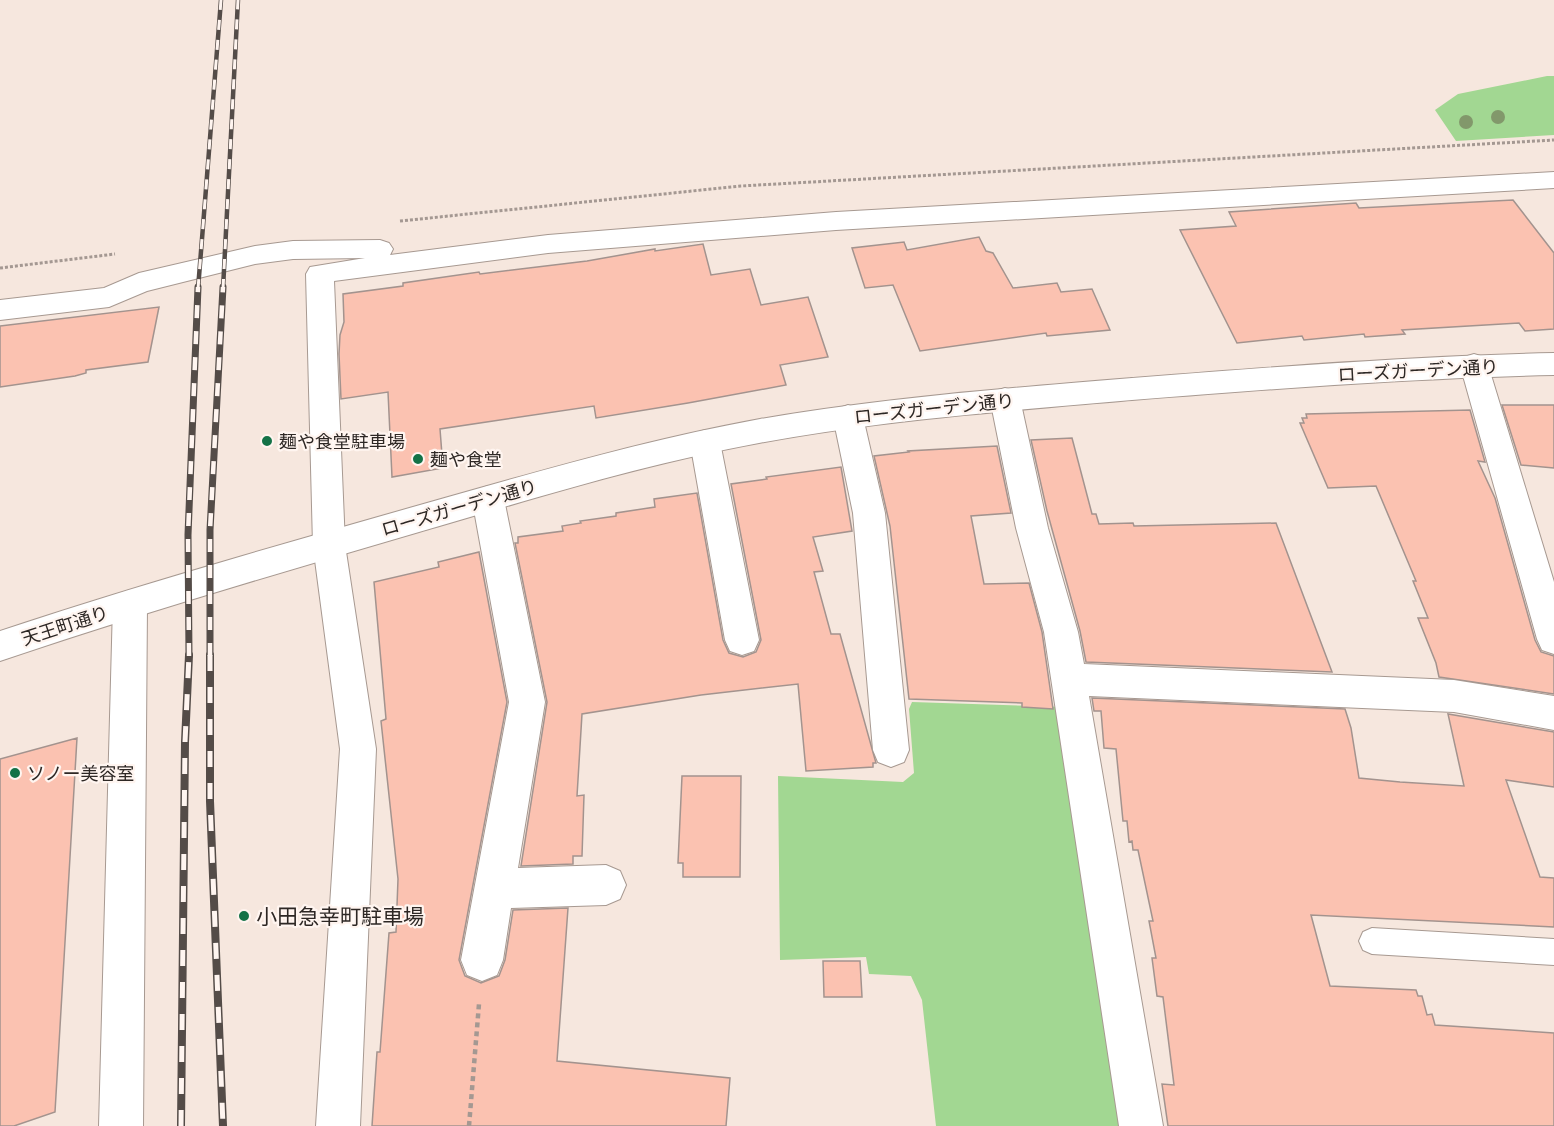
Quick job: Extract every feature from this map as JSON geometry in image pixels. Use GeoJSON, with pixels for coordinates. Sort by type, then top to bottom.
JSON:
{"type":"FeatureCollection","features":[{"type":"Feature","properties":{"kind":"street"},"geometry":{"type":"LineString","coordinates":[[338,1126],[358,749],[329,545],[320,274],[548,244],[836,221],[1554,180]]}},
{"type":"Feature","properties":{"kind":"street"},"geometry":{"type":"LineString","coordinates":[[0,310],[110,297],[139,283],[255,255],[292,250],[427,248],[444,256]]}},
{"type":"Feature","properties":{"kind":"street","name":"ローズガーデン通り"},"geometry":{"type":"LineString","coordinates":[[130,604],[563,478],[705,442],[849,417],[1005,399],[1474,365],[1554,364]]}},
{"type":"Feature","properties":{"kind":"street"},"geometry":{"type":"LineString","coordinates":[[1474,365],[1554,639]]}},
{"type":"Feature","properties":{"kind":"street"},"geometry":{"type":"LineString","coordinates":[[1005,399],[1032,528],[1061,632],[1141,1126]]}},
{"type":"Feature","properties":{"kind":"street"},"geometry":{"type":"LineString","coordinates":[[849,417],[869,513],[891,750]]}},
{"type":"Feature","properties":{"kind":"street"},"geometry":{"type":"LineString","coordinates":[[705,442],[742,640]]}},
{"type":"Feature","properties":{"kind":"street"},"geometry":{"type":"LineString","coordinates":[[482,960],[527,702],[488,499]]}},
{"type":"Feature","properties":{"kind":"street"},"geometry":{"type":"LineString","coordinates":[[121,1126],[130,604]]}},
{"type":"Feature","properties":{"kind":"street","name":"天王町通り"},"geometry":{"type":"LineString","coordinates":[[0,646],[130,604]]}},
{"type":"Feature","properties":{"kind":"street"},"geometry":{"type":"LineString","coordinates":[[1069,679],[1454,696],[1554,713]]}},
{"type":"Feature","properties":{"kind":"street"},"geometry":{"type":"LineString","coordinates":[[494,889],[600,893]]}},
{"type":"Feature","properties":{"kind":"lane"},"geometry":{"type":"LineString","coordinates":[[1372,941],[1554,952]]}},
{"type":"Feature","properties":{"kind":"path"},"geometry":{"type":"LineString","coordinates":[[469,1126],[482,960]]}},
{"type":"Feature","properties":{"kind":"green space"},"geometry":{"type":"Polygon","coordinates":[[[1554,76],[1554,135],[1456,141],[1435,110],[1458,94],[1554,76]]]}},
{"type":"Feature","properties":{"kind":"green space"},"geometry":{"type":"Polygon","coordinates":[[[912,702],[1065,707],[1126,1126],[936,1126],[922,1000],[911,976],[869,974],[866,957],[780,960],[778,776],[903,782],[914,773],[909,709],[912,702]]]}},
{"type":"Feature","properties":{"kind":"building"},"geometry":{"type":"Polygon","coordinates":[[[1513,200],[1554,253],[1554,329],[1525,331],[1519,323],[1402,330],[1405,334],[1365,337],[1364,334],[1304,340],[1302,336],[1237,343],[1180,230],[1236,226],[1229,212],[1356,203],[1359,208],[1513,200]]]}},
{"type":"Feature","properties":{"kind":"building"},"geometry":{"type":"Polygon","coordinates":[[[979,237],[986,251],[993,253],[1013,288],[1057,283],[1061,292],[1092,289],[1110,330],[1047,336],[1046,333],[920,351],[893,285],[865,288],[852,248],[904,242],[907,250],[979,237]]]}},
{"type":"Feature","properties":{"kind":"building"},"geometry":{"type":"Polygon","coordinates":[[[703,244],[711,275],[750,269],[761,305],[808,297],[828,357],[780,365],[786,385],[596,418],[594,406],[440,429],[443,468],[392,477],[388,392],[341,399],[339,354],[340,335],[344,322],[343,294],[479,272],[480,274],[587,261],[655,249],[655,251],[703,244]]]}},
{"type":"Feature","properties":{"kind":"building"},"geometry":{"type":"Polygon","coordinates":[[[159,307],[148,362],[86,370],[86,373],[75,376],[0,387],[0,326],[159,307]]]}},
{"type":"Feature","properties":{"kind":"building"},"geometry":{"type":"Polygon","coordinates":[[[1502,405],[1554,405],[1554,468],[1521,465],[1502,405]]]}},
{"type":"Feature","properties":{"kind":"building"},"geometry":{"type":"Polygon","coordinates":[[[1470,410],[1485,462],[1478,461],[1495,498],[1535,640],[1541,652],[1554,656],[1554,694],[1439,677],[1436,663],[1418,618],[1428,618],[1413,581],[1416,581],[1376,486],[1328,488],[1300,423],[1304,423],[1302,418],[1307,418],[1306,414],[1470,410]]]}},
{"type":"Feature","properties":{"kind":"building"},"geometry":{"type":"Polygon","coordinates":[[[1072,438],[1092,514],[1096,514],[1099,524],[1133,523],[1134,526],[1276,523],[1332,672],[1086,662],[1031,440],[1072,438]]]}},
{"type":"Feature","properties":{"kind":"building"},"geometry":{"type":"Polygon","coordinates":[[[997,446],[1011,513],[971,516],[984,584],[1029,583],[1042,632],[1053,709],[1022,707],[1022,703],[909,699],[890,526],[874,456],[908,451],[997,446]]]}},
{"type":"Feature","properties":{"kind":"building"},"geometry":{"type":"Polygon","coordinates":[[[841,467],[852,531],[813,537],[823,571],[814,572],[831,634],[840,634],[876,763],[873,763],[873,767],[806,771],[798,684],[701,695],[582,714],[577,796],[584,795],[582,856],[573,856],[573,864],[521,866],[547,702],[515,543],[518,543],[518,537],[563,531],[562,526],[581,523],[580,521],[655,507],[654,499],[697,493],[723,640],[729,653],[743,657],[756,652],[761,640],[731,484],[841,467]]]}},
{"type":"Feature","properties":{"kind":"building"},"geometry":{"type":"Polygon","coordinates":[[[479,552],[507,702],[459,960],[465,976],[481,983],[499,976],[505,960],[513,910],[568,908],[557,1061],[730,1078],[726,1126],[372,1126],[389,933],[396,932],[398,879],[381,721],[386,719],[374,582],[439,567],[438,562],[479,552]]]}},
{"type":"Feature","properties":{"kind":"building"},"geometry":{"type":"Polygon","coordinates":[[[1092,698],[1345,709],[1351,728],[1359,778],[1400,782],[1464,786],[1448,714],[1554,732],[1554,787],[1506,780],[1540,877],[1554,878],[1554,927],[1311,915],[1330,986],[1416,990],[1418,996],[1422,996],[1427,1015],[1432,1014],[1435,1025],[1554,1033],[1554,1126],[1168,1126],[1162,1084],[1174,1085],[1163,997],[1157,996],[1152,958],[1156,958],[1149,921],[1153,921],[1138,850],[1133,850],[1132,841],[1129,842],[1127,821],[1123,821],[1116,749],[1104,748],[1101,711],[1094,711],[1092,698]]]}},
{"type":"Feature","properties":{"kind":"building"},"geometry":{"type":"Polygon","coordinates":[[[77,738],[55,1112],[14,1126],[0,1126],[0,759],[77,738]]]}},
{"type":"Feature","properties":{"kind":"building"},"geometry":{"type":"Polygon","coordinates":[[[682,776],[741,776],[740,877],[683,877],[683,863],[678,863],[682,776]]]}},
{"type":"Feature","properties":{"kind":"building"},"geometry":{"type":"Polygon","coordinates":[[[823,961],[860,961],[862,997],[824,997],[823,961]]]}},
{"type":"Feature","properties":{"kind":"railway"},"geometry":{"type":"LineString","coordinates":[[198,289],[221,0]]}},
{"type":"Feature","properties":{"kind":"railway"},"geometry":{"type":"LineString","coordinates":[[223,289],[238,0]]}},
{"type":"Feature","properties":{"kind":"railway"},"geometry":{"type":"LineString","coordinates":[[189,655],[188,535],[198,287]]}},
{"type":"Feature","properties":{"kind":"railway"},"geometry":{"type":"LineString","coordinates":[[223,287],[210,530],[210,801],[223,1126]]}},
{"type":"Feature","properties":{"kind":"railway"},"geometry":{"type":"LineString","coordinates":[[181,1126],[185,742],[189,655]]}},
{"type":"Feature","properties":{"kind":"place","name":"麺や食堂駐車場"},"geometry":{"type":"Point","coordinates":[267,441]}},
{"type":"Feature","properties":{"kind":"place","name":"麺や食堂"},"geometry":{"type":"Point","coordinates":[418,459]}},
{"type":"Feature","properties":{"kind":"place","name":"ソノー美容室"},"geometry":{"type":"Point","coordinates":[15,773]}},
{"type":"Feature","properties":{"kind":"place","name":"小田急幸町駐車場"},"geometry":{"type":"Point","coordinates":[244,916]}}]}
